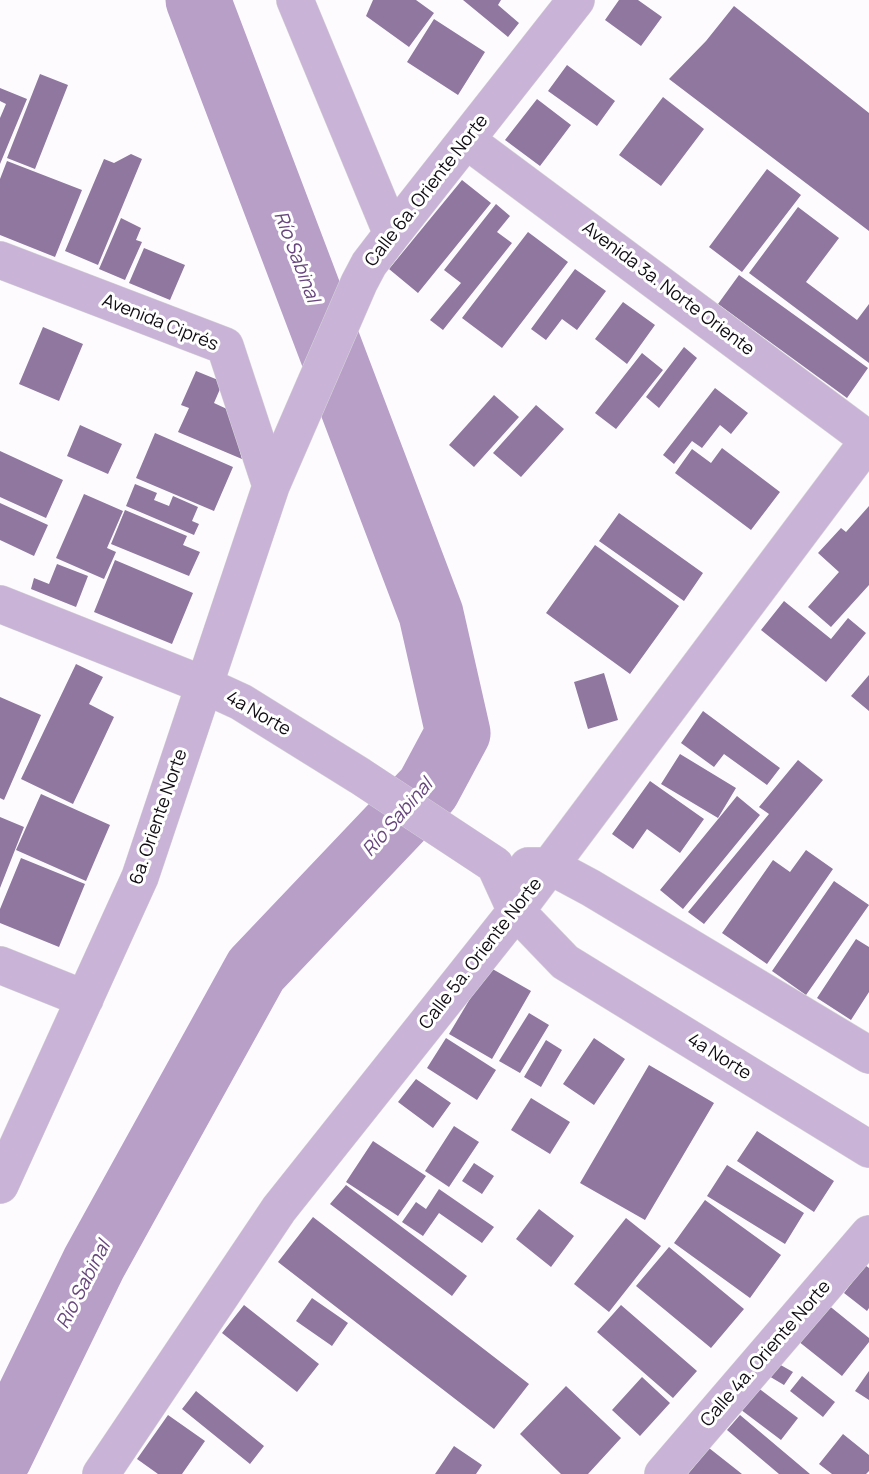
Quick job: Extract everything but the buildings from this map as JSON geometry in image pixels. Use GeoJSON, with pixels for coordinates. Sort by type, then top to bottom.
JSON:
{"type":"FeatureCollection","features":[{"type":"Feature","properties":{"kind":"street"},"geometry":{"type":"LineString","coordinates":[[295,0],[392,234]]}},
{"type":"Feature","properties":{"kind":"street","name":"Calle 6a. Oriente Norte"},"geometry":{"type":"LineString","coordinates":[[292,440],[369,264],[576,0]]}},
{"type":"Feature","properties":{"kind":"street","name":"Avenida 3a. Norte Oriente"},"geometry":{"type":"LineString","coordinates":[[466,141],[869,440]]}},
{"type":"Feature","properties":{"kind":"street","name":"Avenida Ciprés"},"geometry":{"type":"LineString","coordinates":[[0,260],[225,346],[271,486]]}},
{"type":"Feature","properties":{"kind":"street","name":"6a. Oriente Norte"},"geometry":{"type":"LineString","coordinates":[[0,1185],[140,877],[271,486],[292,440]]}},
{"type":"Feature","properties":{"kind":"street","name":"Calle 5a. Oriente Norte"},"geometry":{"type":"LineString","coordinates":[[101,1474],[279,1209],[516,911],[869,440]]}},
{"type":"Feature","properties":{"kind":"street","name":"4a Norte"},"geometry":{"type":"LineString","coordinates":[[0,604],[241,702],[360,776],[495,865],[516,911],[565,962],[869,1149]]}},
{"type":"Feature","properties":{"kind":"street"},"geometry":{"type":"LineString","coordinates":[[495,865],[550,866],[869,1055]]}},
{"type":"Feature","properties":{"kind":"street"},"geometry":{"type":"LineString","coordinates":[[0,965],[85,999]]}},
{"type":"Feature","properties":{"kind":"street","name":"Calle 4a. Oriente Norte"},"geometry":{"type":"LineString","coordinates":[[663,1474],[869,1234]]}},
{"type":"Feature","properties":{"kind":"waterway","name":"Río Sabinal"},"geometry":{"type":"LineString","coordinates":[[0,1456],[94,1263],[256,970],[428,789],[458,733],[431,614],[198,0]]}}]}
